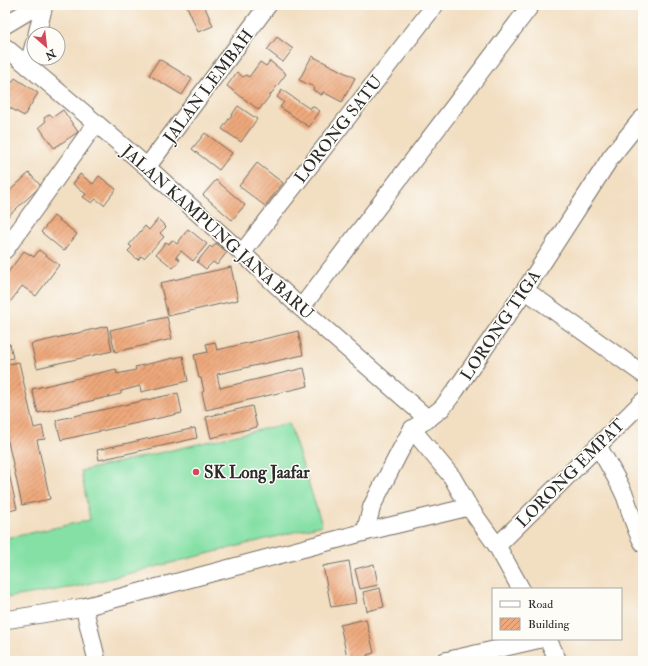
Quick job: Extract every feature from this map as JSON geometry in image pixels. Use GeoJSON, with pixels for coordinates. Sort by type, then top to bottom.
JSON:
{"type":"FeatureCollection","features":[{"type":"Feature","properties":{"kind":"street"},"geometry":{"type":"LineString","coordinates":[[5,25],[30,10],[35,5]]}},
{"type":"Feature","properties":{"kind":"street"},"geometry":{"type":"LineString","coordinates":[[39,26],[44,5]]}},
{"type":"Feature","properties":{"kind":"street","name":"JALAN LEMBAH"},"geometry":{"type":"LineString","coordinates":[[147,167],[268,5]]}},
{"type":"Feature","properties":{"kind":"street","name":"LORONG SATU"},"geometry":{"type":"LineString","coordinates":[[242,253],[435,5]]}},
{"type":"Feature","properties":{"kind":"street"},"geometry":{"type":"LineString","coordinates":[[301,308],[531,5]]}},
{"type":"Feature","properties":{"kind":"street","name":"JALAN KAMPUNG JANA BARU"},"geometry":{"type":"LineString","coordinates":[[5,47],[26,64]]}},
{"type":"Feature","properties":{"kind":"street","name":"JALAN KAMPUNG JANA BARU"},"geometry":{"type":"LineString","coordinates":[[28,66],[147,167],[301,308],[428,419]]}},
{"type":"Feature","properties":{"kind":"street","name":"LORONG TIGA"},"geometry":{"type":"LineString","coordinates":[[365,532],[372,506],[412,429],[442,408],[455,391],[525,290],[611,157],[643,118]]}},
{"type":"Feature","properties":{"kind":"street"},"geometry":{"type":"LineString","coordinates":[[5,250],[96,123]]}},
{"type":"Feature","properties":{"kind":"street"},"geometry":{"type":"LineString","coordinates":[[525,290],[643,374]]}},
{"type":"Feature","properties":{"kind":"street","name":"LORONG EMPAT"},"geometry":{"type":"LineString","coordinates":[[497,546],[643,401]]}},
{"type":"Feature","properties":{"kind":"street"},"geometry":{"type":"LineString","coordinates":[[412,429],[452,478],[469,507],[497,546],[520,588]]}},
{"type":"Feature","properties":{"kind":"street"},"geometry":{"type":"LineString","coordinates":[[598,446],[625,496],[635,529],[643,542]]}},
{"type":"Feature","properties":{"kind":"street"},"geometry":{"type":"LineString","coordinates":[[5,620],[84,607],[365,532],[469,507]]}},
{"type":"Feature","properties":{"kind":"street"},"geometry":{"type":"LineString","coordinates":[[84,607],[97,661]]}},
{"type":"Feature","properties":{"kind":"street"},"geometry":{"type":"LineString","coordinates":[[445,661],[537,640]]}},
{"type":"Feature","properties":{"kind":"street"},"geometry":{"type":"LineString","coordinates":[[548,640],[558,661]]}},
{"type":"Feature","properties":{"kind":"green space"},"geometry":{"type":"Polygon","coordinates":[[[289,423],[322,525],[75,587],[5,598],[5,538],[90,520],[81,471],[289,423]]]}},
{"type":"Feature","properties":{"kind":"building"},"geometry":{"type":"Polygon","coordinates":[[[204,5],[213,26],[198,32],[187,6],[204,5]]]}},
{"type":"Feature","properties":{"kind":"building"},"geometry":{"type":"Polygon","coordinates":[[[277,37],[293,49],[283,62],[267,50],[277,37]]]}},
{"type":"Feature","properties":{"kind":"building"},"geometry":{"type":"Polygon","coordinates":[[[312,56],[355,78],[342,102],[323,92],[322,95],[313,90],[314,87],[299,80],[312,56]]]}},
{"type":"Feature","properties":{"kind":"building"},"geometry":{"type":"Polygon","coordinates":[[[159,59],[192,79],[182,95],[149,75],[159,59]]]}},
{"type":"Feature","properties":{"kind":"building"},"geometry":{"type":"Polygon","coordinates":[[[270,61],[286,74],[259,110],[227,86],[237,72],[243,77],[246,75],[249,77],[260,62],[266,66],[270,61]]]}},
{"type":"Feature","properties":{"kind":"building"},"geometry":{"type":"Polygon","coordinates":[[[15,78],[38,93],[24,116],[5,105],[5,98],[8,93],[6,92],[15,78]]]}},
{"type":"Feature","properties":{"kind":"building"},"geometry":{"type":"Polygon","coordinates":[[[282,90],[310,109],[312,106],[320,111],[309,127],[280,107],[284,102],[277,97],[282,90]]]}},
{"type":"Feature","properties":{"kind":"building"},"geometry":{"type":"Polygon","coordinates":[[[238,106],[257,119],[241,142],[222,129],[238,106]]]}},
{"type":"Feature","properties":{"kind":"building"},"geometry":{"type":"Polygon","coordinates":[[[63,110],[78,132],[54,148],[39,127],[46,121],[44,118],[50,114],[53,117],[63,110]]]}},
{"type":"Feature","properties":{"kind":"building"},"geometry":{"type":"Polygon","coordinates":[[[205,133],[232,153],[219,170],[192,149],[205,133]]]}},
{"type":"Feature","properties":{"kind":"building"},"geometry":{"type":"Polygon","coordinates":[[[257,163],[283,183],[265,206],[239,186],[257,163]]]}},
{"type":"Feature","properties":{"kind":"building"},"geometry":{"type":"Polygon","coordinates":[[[29,173],[41,186],[5,219],[5,195],[29,173]]]}},
{"type":"Feature","properties":{"kind":"building"},"geometry":{"type":"Polygon","coordinates":[[[80,174],[93,184],[99,176],[116,189],[104,205],[96,199],[92,203],[83,197],[86,194],[73,184],[80,174]]]}},
{"type":"Feature","properties":{"kind":"building"},"geometry":{"type":"Polygon","coordinates":[[[216,180],[245,205],[232,220],[203,195],[216,180]]]}},
{"type":"Feature","properties":{"kind":"building"},"geometry":{"type":"Polygon","coordinates":[[[54,216],[77,234],[64,251],[41,232],[54,216]]]}},
{"type":"Feature","properties":{"kind":"building"},"geometry":{"type":"Polygon","coordinates":[[[158,219],[166,227],[160,233],[164,237],[144,258],[141,256],[138,260],[128,251],[132,247],[129,245],[145,226],[149,230],[158,219]]]}},
{"type":"Feature","properties":{"kind":"building"},"geometry":{"type":"Polygon","coordinates":[[[188,229],[207,244],[193,261],[181,251],[176,257],[180,260],[173,268],[156,254],[166,242],[169,244],[172,240],[177,244],[188,229]]]}},
{"type":"Feature","properties":{"kind":"building"},"geometry":{"type":"Polygon","coordinates":[[[216,243],[227,252],[217,265],[213,262],[206,269],[197,262],[210,246],[212,248],[216,243]]]}},
{"type":"Feature","properties":{"kind":"building"},"geometry":{"type":"Polygon","coordinates":[[[39,250],[59,265],[36,296],[22,286],[5,309],[6,275],[24,251],[34,257],[39,250]]]}},
{"type":"Feature","properties":{"kind":"building"},"geometry":{"type":"Polygon","coordinates":[[[231,267],[238,300],[168,316],[160,283],[231,267]]]}},
{"type":"Feature","properties":{"kind":"building"},"geometry":{"type":"Polygon","coordinates":[[[167,317],[172,339],[115,352],[110,330],[167,317]]]}},
{"type":"Feature","properties":{"kind":"building"},"geometry":{"type":"Polygon","coordinates":[[[107,326],[112,351],[37,368],[31,344],[107,326]]]}},
{"type":"Feature","properties":{"kind":"building"},"geometry":{"type":"Polygon","coordinates":[[[298,331],[303,355],[217,374],[220,388],[304,368],[308,386],[206,410],[202,392],[204,391],[201,378],[199,378],[194,355],[208,352],[206,344],[215,342],[217,350],[298,331]]]}},
{"type":"Feature","properties":{"kind":"building"},"geometry":{"type":"Polygon","coordinates":[[[10,344],[13,358],[5,360],[5,345],[10,344]]]}},
{"type":"Feature","properties":{"kind":"building"},"geometry":{"type":"Polygon","coordinates":[[[183,356],[188,381],[141,392],[140,386],[121,391],[121,394],[38,413],[32,389],[116,369],[117,374],[136,370],[135,367],[183,356]]]}},
{"type":"Feature","properties":{"kind":"building"},"geometry":{"type":"Polygon","coordinates":[[[19,362],[34,428],[42,426],[45,439],[37,440],[50,499],[22,505],[5,428],[5,365],[19,362]]]}},
{"type":"Feature","properties":{"kind":"building"},"geometry":{"type":"Polygon","coordinates":[[[178,393],[182,413],[61,440],[56,420],[178,393]]]}},
{"type":"Feature","properties":{"kind":"building"},"geometry":{"type":"Polygon","coordinates":[[[252,406],[257,427],[211,438],[206,417],[252,406]]]}},
{"type":"Feature","properties":{"kind":"building"},"geometry":{"type":"Polygon","coordinates":[[[195,428],[197,438],[99,460],[97,450],[195,428]]]}},
{"type":"Feature","properties":{"kind":"building"},"geometry":{"type":"Polygon","coordinates":[[[8,469],[17,509],[6,512],[5,470],[8,469]]]}},
{"type":"Feature","properties":{"kind":"building"},"geometry":{"type":"Polygon","coordinates":[[[349,561],[356,603],[331,607],[323,566],[349,561]]]}},
{"type":"Feature","properties":{"kind":"building"},"geometry":{"type":"Polygon","coordinates":[[[374,564],[378,585],[360,589],[355,569],[374,564]]]}},
{"type":"Feature","properties":{"kind":"building"},"geometry":{"type":"Polygon","coordinates":[[[380,588],[384,607],[367,611],[363,592],[380,588]]]}},
{"type":"Feature","properties":{"kind":"building"},"geometry":{"type":"Polygon","coordinates":[[[366,619],[374,653],[367,655],[368,661],[348,661],[340,625],[366,619]]]}},
{"type":"Feature","properties":{"kind":"place","name":"SK Long Jaafar"},"geometry":{"type":"Point","coordinates":[196,472]}}]}
